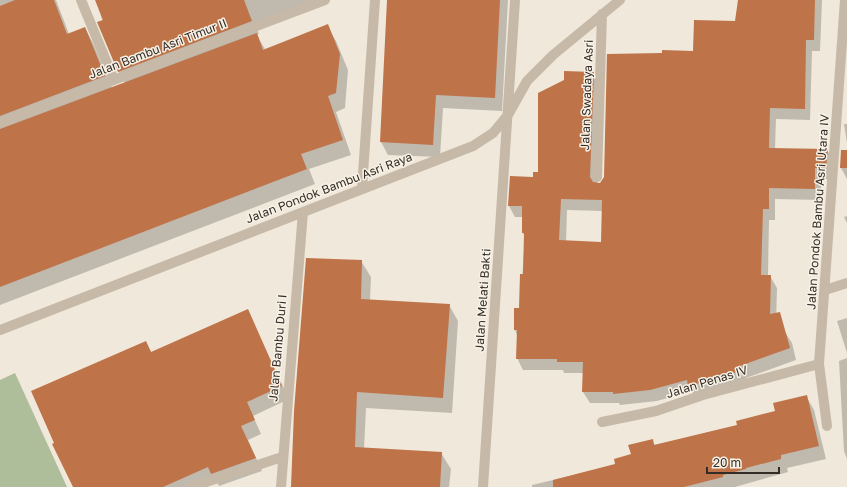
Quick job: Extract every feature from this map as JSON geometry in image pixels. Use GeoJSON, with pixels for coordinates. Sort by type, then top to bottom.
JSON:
{"type":"FeatureCollection","features":[{"type":"Feature","properties":{"kind":"street"},"geometry":{"type":"LineString","coordinates":[[81,0],[114,80]]}},
{"type":"Feature","properties":{"kind":"street","name":"Jalan Bambu Asri Timur II"},"geometry":{"type":"LineString","coordinates":[[0,123],[325,0]]}},
{"type":"Feature","properties":{"kind":"street"},"geometry":{"type":"LineString","coordinates":[[362,188],[375,0]]}},
{"type":"Feature","properties":{"kind":"street","name":"Jalan Melati Bakti"},"geometry":{"type":"LineString","coordinates":[[483,487],[515,0]]}},
{"type":"Feature","properties":{"kind":"street","name":"Jalan Pondok Bambu Asri Raya"},"geometry":{"type":"LineString","coordinates":[[0,330],[473,146],[493,133],[508,115],[527,81],[553,55],[620,0]]}},
{"type":"Feature","properties":{"kind":"street","name":"Jalan Pondok Bambu Asri Utara IV"},"geometry":{"type":"LineString","coordinates":[[827,426],[819,364],[845,49],[845,0]]}},
{"type":"Feature","properties":{"kind":"street","name":"Jalan Swadaya Asri"},"geometry":{"type":"LineString","coordinates":[[597,177],[602,14]]}},
{"type":"Feature","properties":{"kind":"street","name":"Jalan Bambu Duri I"},"geometry":{"type":"LineString","coordinates":[[281,487],[282,457],[303,212]]}},
{"type":"Feature","properties":{"kind":"street"},"geometry":{"type":"LineString","coordinates":[[825,290],[847,283]]}},
{"type":"Feature","properties":{"kind":"street","name":"Jalan Penas IV"},"geometry":{"type":"LineString","coordinates":[[602,422],[656,411],[703,396],[819,364]]}},
{"type":"Feature","properties":{"kind":"street"},"geometry":{"type":"LineString","coordinates":[[191,487],[282,457]]}},
{"type":"Feature","properties":{"kind":"green space"},"geometry":{"type":"Polygon","coordinates":[[[15,373],[67,487],[0,487],[0,380],[15,373]]]}},
{"type":"Feature","properties":{"kind":"building"},"geometry":{"type":"Polygon","coordinates":[[[15,0],[54,0],[67,34],[85,27],[105,76],[0,116],[0,6],[15,0]]]}},
{"type":"Feature","properties":{"kind":"building"},"geometry":{"type":"Polygon","coordinates":[[[95,0],[244,0],[252,21],[118,72],[97,22],[103,20],[95,0]]]}},
{"type":"Feature","properties":{"kind":"building"},"geometry":{"type":"Polygon","coordinates":[[[387,0],[500,0],[495,98],[436,95],[433,145],[380,142],[387,0]]]}},
{"type":"Feature","properties":{"kind":"building"},"geometry":{"type":"Polygon","coordinates":[[[738,0],[815,0],[814,40],[806,40],[805,109],[770,108],[769,148],[828,149],[826,168],[815,168],[815,189],[769,188],[769,209],[763,209],[761,275],[771,275],[770,314],[780,312],[790,348],[740,366],[742,371],[707,379],[707,381],[688,386],[687,380],[650,390],[613,394],[613,392],[582,392],[583,362],[557,362],[557,359],[516,359],[517,330],[514,330],[514,308],[519,308],[520,274],[523,274],[524,233],[522,233],[522,206],[508,206],[510,176],[533,177],[533,172],[538,172],[538,93],[564,80],[564,71],[594,72],[590,177],[593,182],[600,183],[604,177],[607,54],[662,53],[662,50],[693,51],[694,20],[735,21],[738,0]],[[561,199],[559,240],[601,242],[602,200],[561,199]]]}},
{"type":"Feature","properties":{"kind":"building"},"geometry":{"type":"Polygon","coordinates":[[[328,24],[340,54],[336,93],[328,96],[343,140],[301,154],[307,169],[0,287],[0,129],[257,33],[263,50],[328,24]]]}},
{"type":"Feature","properties":{"kind":"building"},"geometry":{"type":"Polygon","coordinates":[[[841,150],[847,150],[847,168],[840,168],[841,150]]]}},
{"type":"Feature","properties":{"kind":"building"},"geometry":{"type":"Polygon","coordinates":[[[306,258],[362,260],[361,299],[450,304],[443,398],[357,392],[355,447],[442,452],[440,487],[291,487],[294,411],[306,258]]]}},
{"type":"Feature","properties":{"kind":"building"},"geometry":{"type":"Polygon","coordinates":[[[248,309],[282,386],[247,402],[255,420],[241,426],[256,458],[211,474],[208,467],[163,487],[73,487],[52,444],[54,443],[31,391],[146,341],[151,352],[248,309]]]}},
{"type":"Feature","properties":{"kind":"building"},"geometry":{"type":"Polygon","coordinates":[[[807,395],[819,446],[781,455],[781,459],[723,475],[723,477],[684,487],[553,487],[553,480],[615,464],[614,459],[631,454],[628,445],[653,439],[654,445],[737,425],[736,421],[775,411],[773,403],[807,395]]]}}]}
